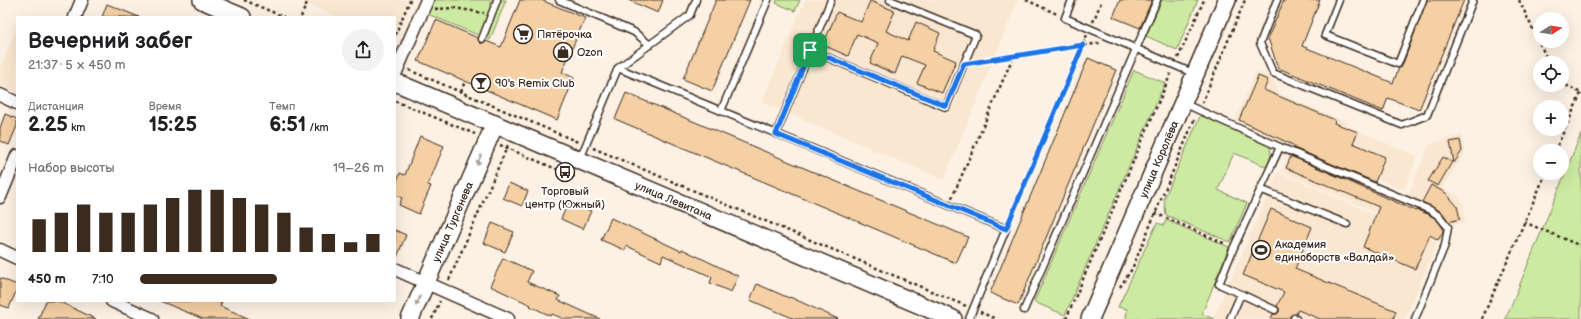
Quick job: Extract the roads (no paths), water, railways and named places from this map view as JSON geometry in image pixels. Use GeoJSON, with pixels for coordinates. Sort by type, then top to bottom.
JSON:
{"type":"FeatureCollection","features":[{"type":"Feature","properties":{"kind":"main road"},"geometry":{"type":"LineString","coordinates":[[202,0],[240,16]]}},
{"type":"Feature","properties":{"kind":"main road","name":"улица Королёва"},"geometry":{"type":"LineString","coordinates":[[1090,319],[1227,0]]}},
{"type":"Feature","properties":{"kind":"main road","name":"улица Левитана"},"geometry":{"type":"LineString","coordinates":[[396,82],[514,132],[583,153],[935,315],[954,319]]}},
{"type":"Feature","properties":{"kind":"main road","name":"улица Тургенева"},"geometry":{"type":"LineString","coordinates":[[410,319],[495,124]]}},
{"type":"Feature","properties":{"kind":"street"},"geometry":{"type":"LineString","coordinates":[[75,16],[82,0]]}},
{"type":"Feature","properties":{"kind":"street"},"geometry":{"type":"LineString","coordinates":[[396,72],[425,5]]}},
{"type":"Feature","properties":{"kind":"street"},"geometry":{"type":"LineString","coordinates":[[0,95],[16,103]]}},
{"type":"Feature","properties":{"kind":"street"},"geometry":{"type":"LineString","coordinates":[[0,197],[16,158]]}},
{"type":"Feature","properties":{"kind":"street"},"geometry":{"type":"LineString","coordinates":[[0,250],[16,258]]}},
{"type":"Feature","properties":{"kind":"street"},"geometry":{"type":"LineString","coordinates":[[396,269],[508,319]]}},
{"type":"Feature","properties":{"kind":"street"},"geometry":{"type":"LineString","coordinates":[[114,302],[152,319]]}},
{"type":"Feature","properties":{"kind":"lane"},"geometry":{"type":"LineString","coordinates":[[482,39],[497,0]]}},
{"type":"Feature","properties":{"kind":"lane"},"geometry":{"type":"LineString","coordinates":[[559,0],[634,32],[650,45]]}},
{"type":"Feature","properties":{"kind":"lane"},"geometry":{"type":"LineString","coordinates":[[583,153],[618,68],[690,15],[696,0]]}},
{"type":"Feature","properties":{"kind":"lane"},"geometry":{"type":"LineString","coordinates":[[721,111],[768,0]]}},
{"type":"Feature","properties":{"kind":"lane"},"geometry":{"type":"LineString","coordinates":[[776,134],[831,0]]}},
{"type":"Feature","properties":{"kind":"lane"},"geometry":{"type":"LineString","coordinates":[[810,50],[946,106],[976,35],[890,0]]}},
{"type":"Feature","properties":{"kind":"lane"},"geometry":{"type":"LineString","coordinates":[[1072,0],[1065,18],[1194,74]]}},
{"type":"Feature","properties":{"kind":"lane"},"geometry":{"type":"LineString","coordinates":[[1024,310],[1157,0]]}},
{"type":"Feature","properties":{"kind":"lane"},"geometry":{"type":"LineString","coordinates":[[1276,0],[1260,43],[1273,73],[1402,124],[1427,115],[1473,0]]}},
{"type":"Feature","properties":{"kind":"lane"},"geometry":{"type":"LineString","coordinates":[[1339,0],[1325,35],[1398,64],[1423,0]]}},
{"type":"Feature","properties":{"kind":"lane"},"geometry":{"type":"LineString","coordinates":[[618,68],[1006,229],[969,319]]}},
{"type":"Feature","properties":{"kind":"lane"},"geometry":{"type":"LineString","coordinates":[[1182,102],[1280,147],[1409,200],[1430,210],[1445,221],[1448,227],[1445,245],[1415,319]]}},
{"type":"Feature","properties":{"kind":"lane"},"geometry":{"type":"LineString","coordinates":[[1275,310],[1219,284],[1234,247],[1280,147]]}},
{"type":"Feature","properties":{"kind":"lane"},"geometry":{"type":"LineString","coordinates":[[1260,189],[1348,224]]}},
{"type":"Feature","properties":{"kind":"lane"},"geometry":{"type":"LineString","coordinates":[[1230,319],[1241,294]]}},
{"type":"Feature","properties":{"kind":"place","name":"Пятёрочка"},"geometry":{"type":"Point","coordinates":[523,34]}},
{"type":"Feature","properties":{"kind":"place","name":"Ozon"},"geometry":{"type":"Point","coordinates":[563,52]}},
{"type":"Feature","properties":{"kind":"place","name":"90's Remix Club"},"geometry":{"type":"Point","coordinates":[481,83]}},
{"type":"Feature","properties":{"kind":"place","name":"Торговый центр (Южный)"},"geometry":{"type":"Point","coordinates":[565,172]}},
{"type":"Feature","properties":{"kind":"place","name":"Академия единоборств «Валдай»"},"geometry":{"type":"Point","coordinates":[1261,250]}}]}
